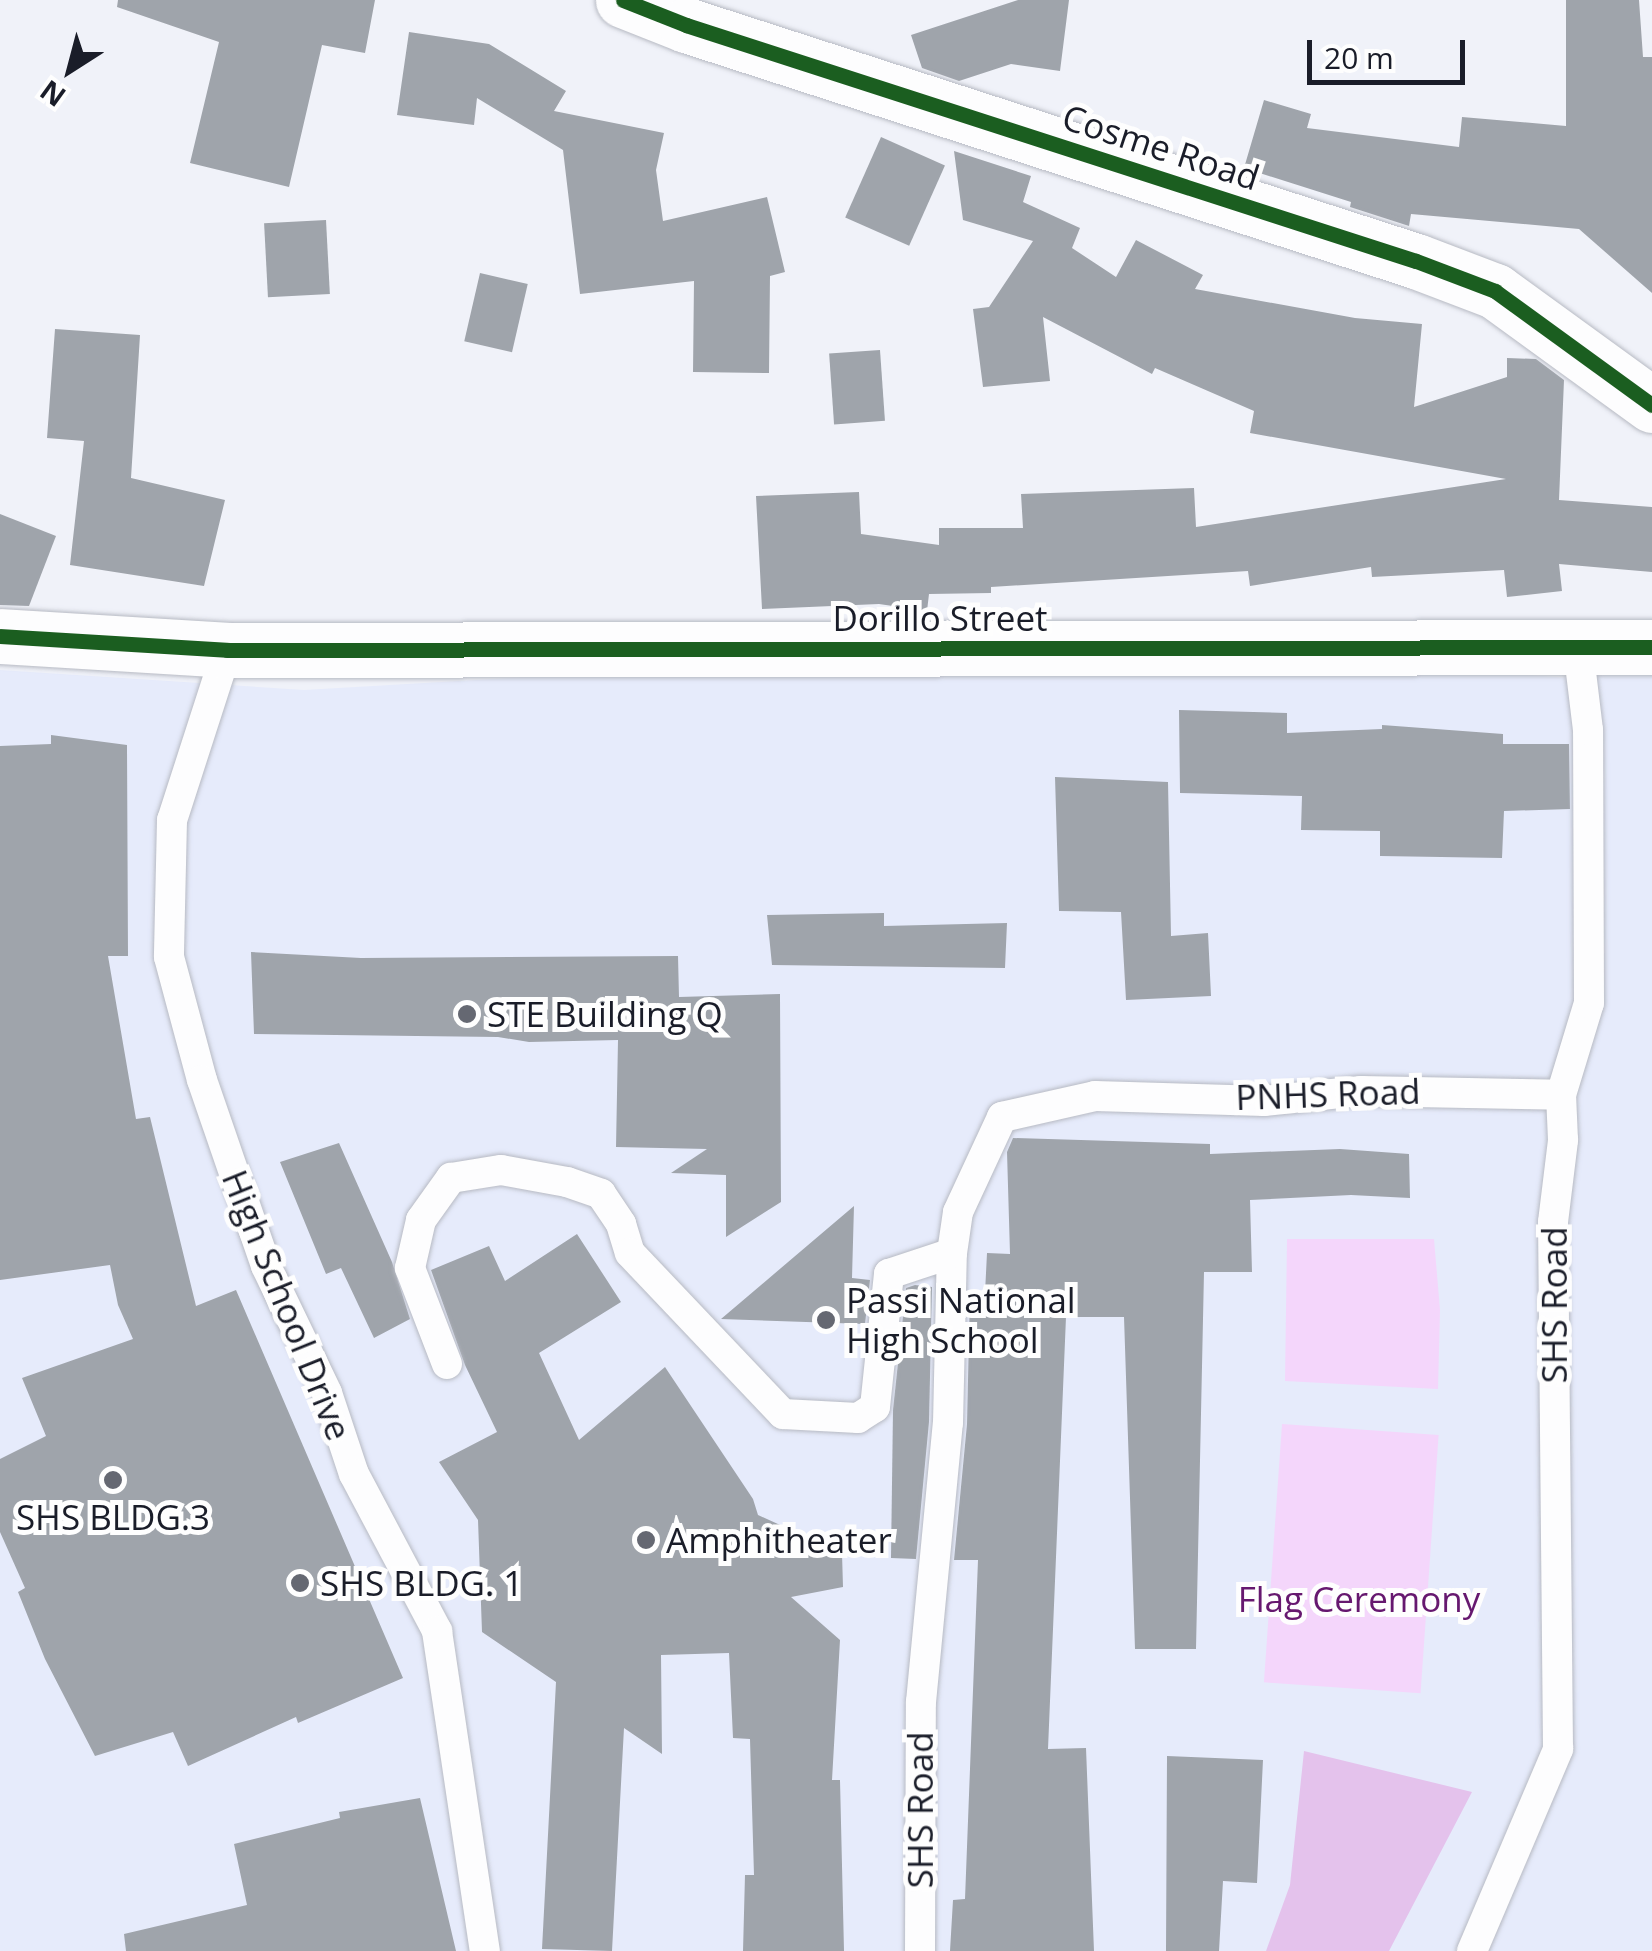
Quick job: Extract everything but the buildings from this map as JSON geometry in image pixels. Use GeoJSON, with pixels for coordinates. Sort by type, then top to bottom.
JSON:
{"type":"FeatureCollection","features":[{"type":"Feature","properties":{"kind":"street","name":"Cosme Road"},"geometry":{"type":"LineString","coordinates":[[623,0],[686,25],[1416,261],[1495,291],[1652,405]]}},
{"type":"Feature","properties":{"kind":"street","name":"Dorillo Street"},"geometry":{"type":"LineString","coordinates":[[0,636],[228,650],[1652,647]]}},
{"type":"Feature","properties":{"kind":"lane","name":"SHS Road"},"geometry":{"type":"LineString","coordinates":[[1472,1951],[1558,1749],[1553,1222],[1563,1140],[1561,1094],[1589,1003],[1588,730],[1578,647]]}},
{"type":"Feature","properties":{"kind":"lane","name":"High School Drive"},"geometry":{"type":"LineString","coordinates":[[228,650],[172,820],[169,957],[202,1080],[266,1266],[327,1393],[354,1474],[437,1630],[485,1951]]}},
{"type":"Feature","properties":{"kind":"lane","name":"PNHS Road"},"geometry":{"type":"LineString","coordinates":[[1095,1096],[1264,1101],[1361,1091],[1561,1094]]}},
{"type":"Feature","properties":{"kind":"lane","name":"SHS Road"},"geometry":{"type":"LineString","coordinates":[[920,1951],[921,1702],[948,1424],[952,1253],[958,1212],[1002,1116],[1095,1096]]}},
{"type":"Feature","properties":{"kind":"lane"},"geometry":{"type":"LineString","coordinates":[[447,1364],[410,1268],[421,1220],[452,1178],[500,1170],[567,1182],[601,1194],[620,1224],[630,1253],[783,1414],[858,1418],[875,1407],[889,1274],[952,1253]]}},
{"type":"Feature","properties":{"kind":"shaded area","name":"Passi National High School"},"geometry":{"type":"Polygon","coordinates":[[[1371,664],[1568,678],[1604,669],[1652,671],[1652,1951],[0,1951],[0,670],[304,690],[680,668],[1371,664]]]}},
{"type":"Feature","properties":{"kind":"shaded area"},"geometry":{"type":"Polygon","coordinates":[[[1304,1751],[1472,1792],[1389,1951],[1266,1951],[1290,1885],[1304,1751]]]}},
{"type":"Feature","properties":{"kind":"green space"},"geometry":{"type":"Polygon","coordinates":[[[1287,1239],[1434,1239],[1440,1310],[1438,1389],[1285,1381],[1287,1239]]]}},
{"type":"Feature","properties":{"kind":"green space","name":"Flag Ceremony"},"geometry":{"type":"Polygon","coordinates":[[[1282,1424],[1439,1435],[1421,1693],[1264,1682],[1282,1424]]]}},
{"type":"Feature","properties":{"kind":"cycle path"},"geometry":{"type":"LineString","coordinates":[[623,0],[686,25],[1416,261],[1495,291],[1652,405]]}},
{"type":"Feature","properties":{"kind":"cycle path"},"geometry":{"type":"LineString","coordinates":[[0,636],[227,650],[1652,647]]}},
{"type":"Feature","properties":{"kind":"place","name":"STE Building Q"},"geometry":{"type":"Point","coordinates":[467,1014]}},
{"type":"Feature","properties":{"kind":"place","name":"Passi National High School"},"geometry":{"type":"Point","coordinates":[826,1320]}},
{"type":"Feature","properties":{"kind":"place","name":"SHS BLDG.3"},"geometry":{"type":"Point","coordinates":[113,1480]}},
{"type":"Feature","properties":{"kind":"place","name":"Amphitheater"},"geometry":{"type":"Point","coordinates":[646,1540]}},
{"type":"Feature","properties":{"kind":"place","name":"SHS BLDG. 1"},"geometry":{"type":"Point","coordinates":[300,1583]}}]}
